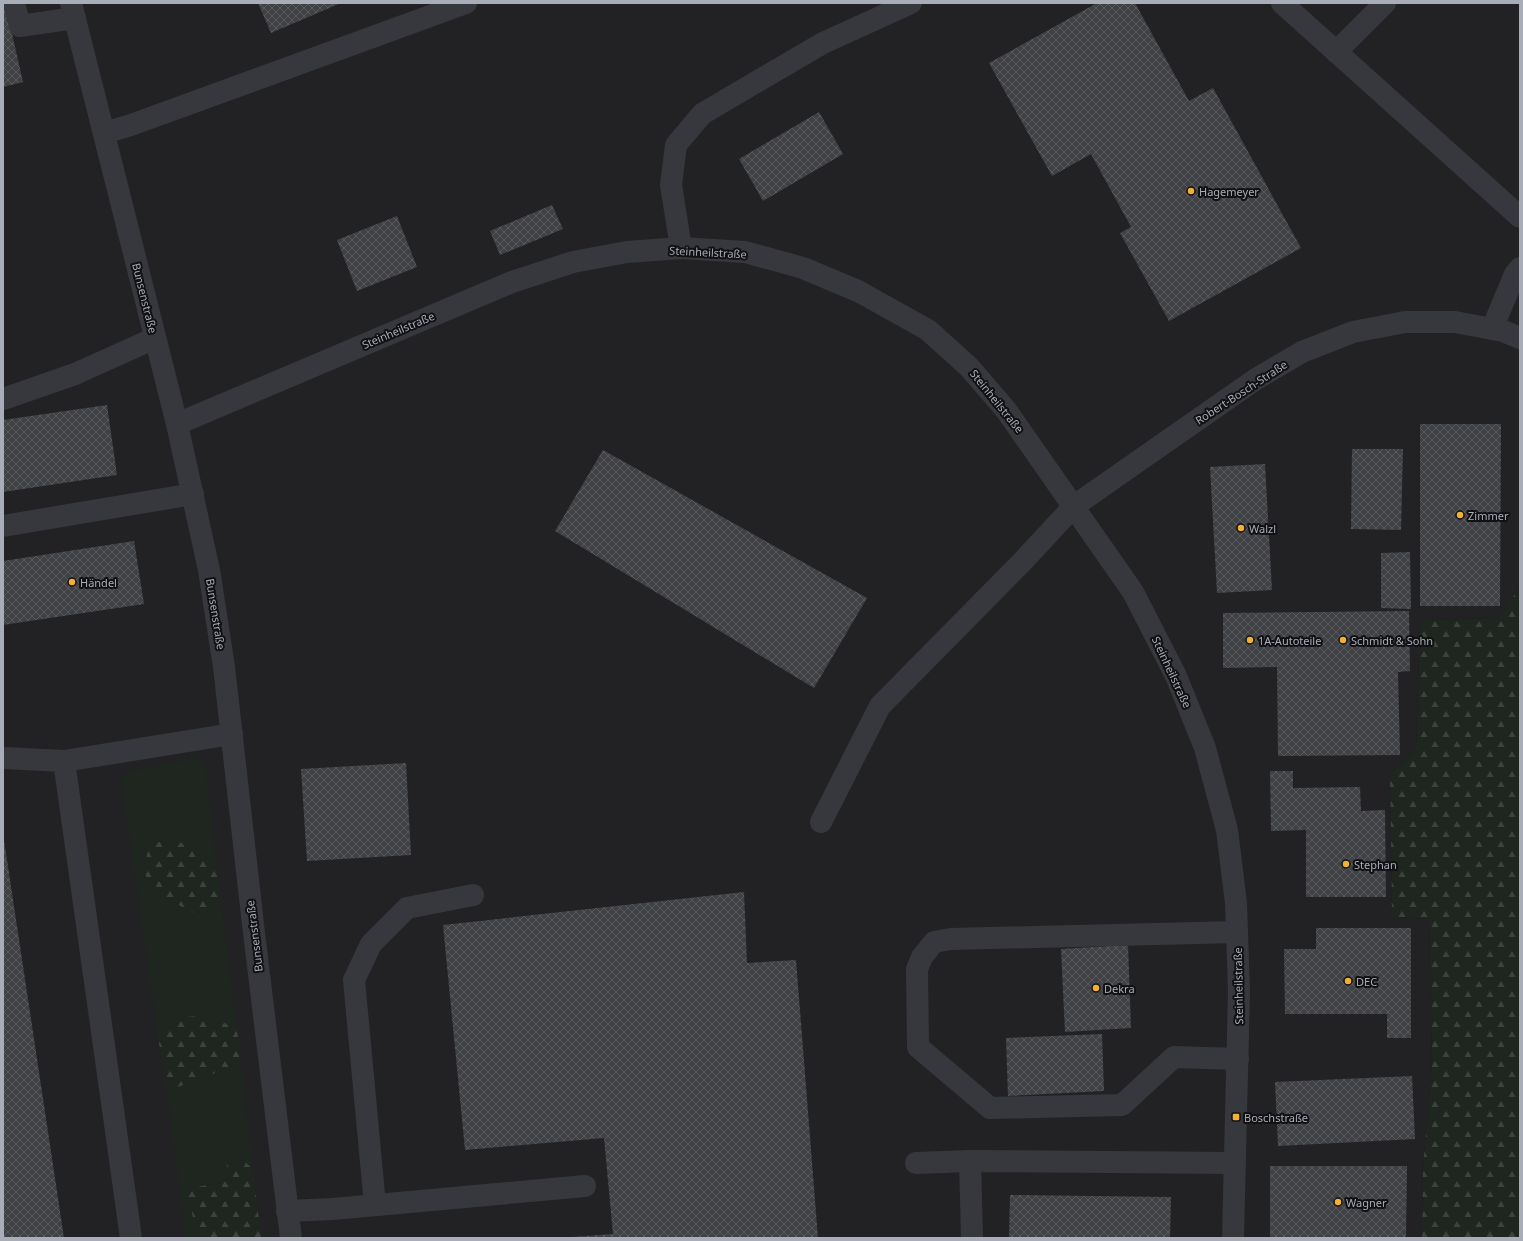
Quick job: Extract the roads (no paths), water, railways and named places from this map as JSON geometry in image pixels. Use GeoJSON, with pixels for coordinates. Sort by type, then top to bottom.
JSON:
{"type":"FeatureCollection","features":[{"type":"Feature","properties":{"kind":"street"},"geometry":{"type":"LineString","coordinates":[[14,3],[20,26],[73,11]]}},
{"type":"Feature","properties":{"kind":"street"},"geometry":{"type":"LineString","coordinates":[[104,133],[466,3]]}},
{"type":"Feature","properties":{"kind":"street"},"geometry":{"type":"LineString","coordinates":[[681,248],[671,185],[676,145],[702,114],[823,43],[911,3]]}},
{"type":"Feature","properties":{"kind":"street"},"geometry":{"type":"LineString","coordinates":[[1282,3],[1520,217]]}},
{"type":"Feature","properties":{"kind":"street"},"geometry":{"type":"LineString","coordinates":[[1336,52],[1385,3]]}},
{"type":"Feature","properties":{"kind":"street","name":"Bunsenstraße"},"geometry":{"type":"LineString","coordinates":[[73,11],[177,424],[210,570],[224,667],[291,1238]]}},
{"type":"Feature","properties":{"kind":"street","name":"Steinheilstraße"},"geometry":{"type":"LineString","coordinates":[[177,424],[512,282],[573,262],[627,252],[681,248],[745,252],[803,268],[858,291],[928,330],[969,367],[1006,410],[1133,592],[1176,676],[1205,748],[1227,830],[1236,903],[1239,991],[1233,1238]]}},
{"type":"Feature","properties":{"kind":"street"},"geometry":{"type":"LineString","coordinates":[[1492,329],[1515,274],[1520,268]]}},
{"type":"Feature","properties":{"kind":"street","name":"Robert-Bosch-Straße"},"geometry":{"type":"LineString","coordinates":[[821,822],[880,706],[1023,561],[1074,506],[1256,379],[1302,352],[1353,332],[1405,322],[1455,322],[1503,331],[1520,338]]}},
{"type":"Feature","properties":{"kind":"street"},"geometry":{"type":"LineString","coordinates":[[3,400],[75,374],[155,338]]}},
{"type":"Feature","properties":{"kind":"street"},"geometry":{"type":"LineString","coordinates":[[3,526],[193,494]]}},
{"type":"Feature","properties":{"kind":"street"},"geometry":{"type":"LineString","coordinates":[[3,758],[64,760],[232,734]]}},
{"type":"Feature","properties":{"kind":"street"},"geometry":{"type":"LineString","coordinates":[[64,760],[131,1238]]}},
{"type":"Feature","properties":{"kind":"street"},"geometry":{"type":"LineString","coordinates":[[375,1205],[354,980],[371,944],[407,908],[473,895]]}},
{"type":"Feature","properties":{"kind":"street"},"geometry":{"type":"LineString","coordinates":[[1237,932],[951,939],[934,942],[922,957],[917,970],[918,1047],[990,1108],[1122,1105],[1174,1057],[1238,1059]]}},
{"type":"Feature","properties":{"kind":"street"},"geometry":{"type":"LineString","coordinates":[[916,1163],[970,1161],[1234,1163]]}},
{"type":"Feature","properties":{"kind":"street"},"geometry":{"type":"LineString","coordinates":[[970,1161],[972,1238]]}},
{"type":"Feature","properties":{"kind":"street"},"geometry":{"type":"LineString","coordinates":[[288,1211],[375,1205],[585,1186]]}},
{"type":"Feature","properties":{"kind":"place","name":"Hagemeyer"},"geometry":{"type":"Point","coordinates":[1191,191]}},
{"type":"Feature","properties":{"kind":"place","name":"Zimmer"},"geometry":{"type":"Point","coordinates":[1460,515]}},
{"type":"Feature","properties":{"kind":"place","name":"Walzl"},"geometry":{"type":"Point","coordinates":[1241,528]}},
{"type":"Feature","properties":{"kind":"place","name":"Händel"},"geometry":{"type":"Point","coordinates":[72,582]}},
{"type":"Feature","properties":{"kind":"place","name":"1A-Autoteile"},"geometry":{"type":"Point","coordinates":[1250,640]}},
{"type":"Feature","properties":{"kind":"place","name":"Schmidt & Sohn"},"geometry":{"type":"Point","coordinates":[1343,640]}},
{"type":"Feature","properties":{"kind":"place","name":"Stephan"},"geometry":{"type":"Point","coordinates":[1346,864]}},
{"type":"Feature","properties":{"kind":"place","name":"DEC"},"geometry":{"type":"Point","coordinates":[1348,981]}},
{"type":"Feature","properties":{"kind":"place","name":"Dekra"},"geometry":{"type":"Point","coordinates":[1096,988]}},
{"type":"Feature","properties":{"kind":"place","name":"Boschstraße"},"geometry":{"type":"Point","coordinates":[1236,1117]}},
{"type":"Feature","properties":{"kind":"place","name":"Wagner"},"geometry":{"type":"Point","coordinates":[1338,1202]}}]}
